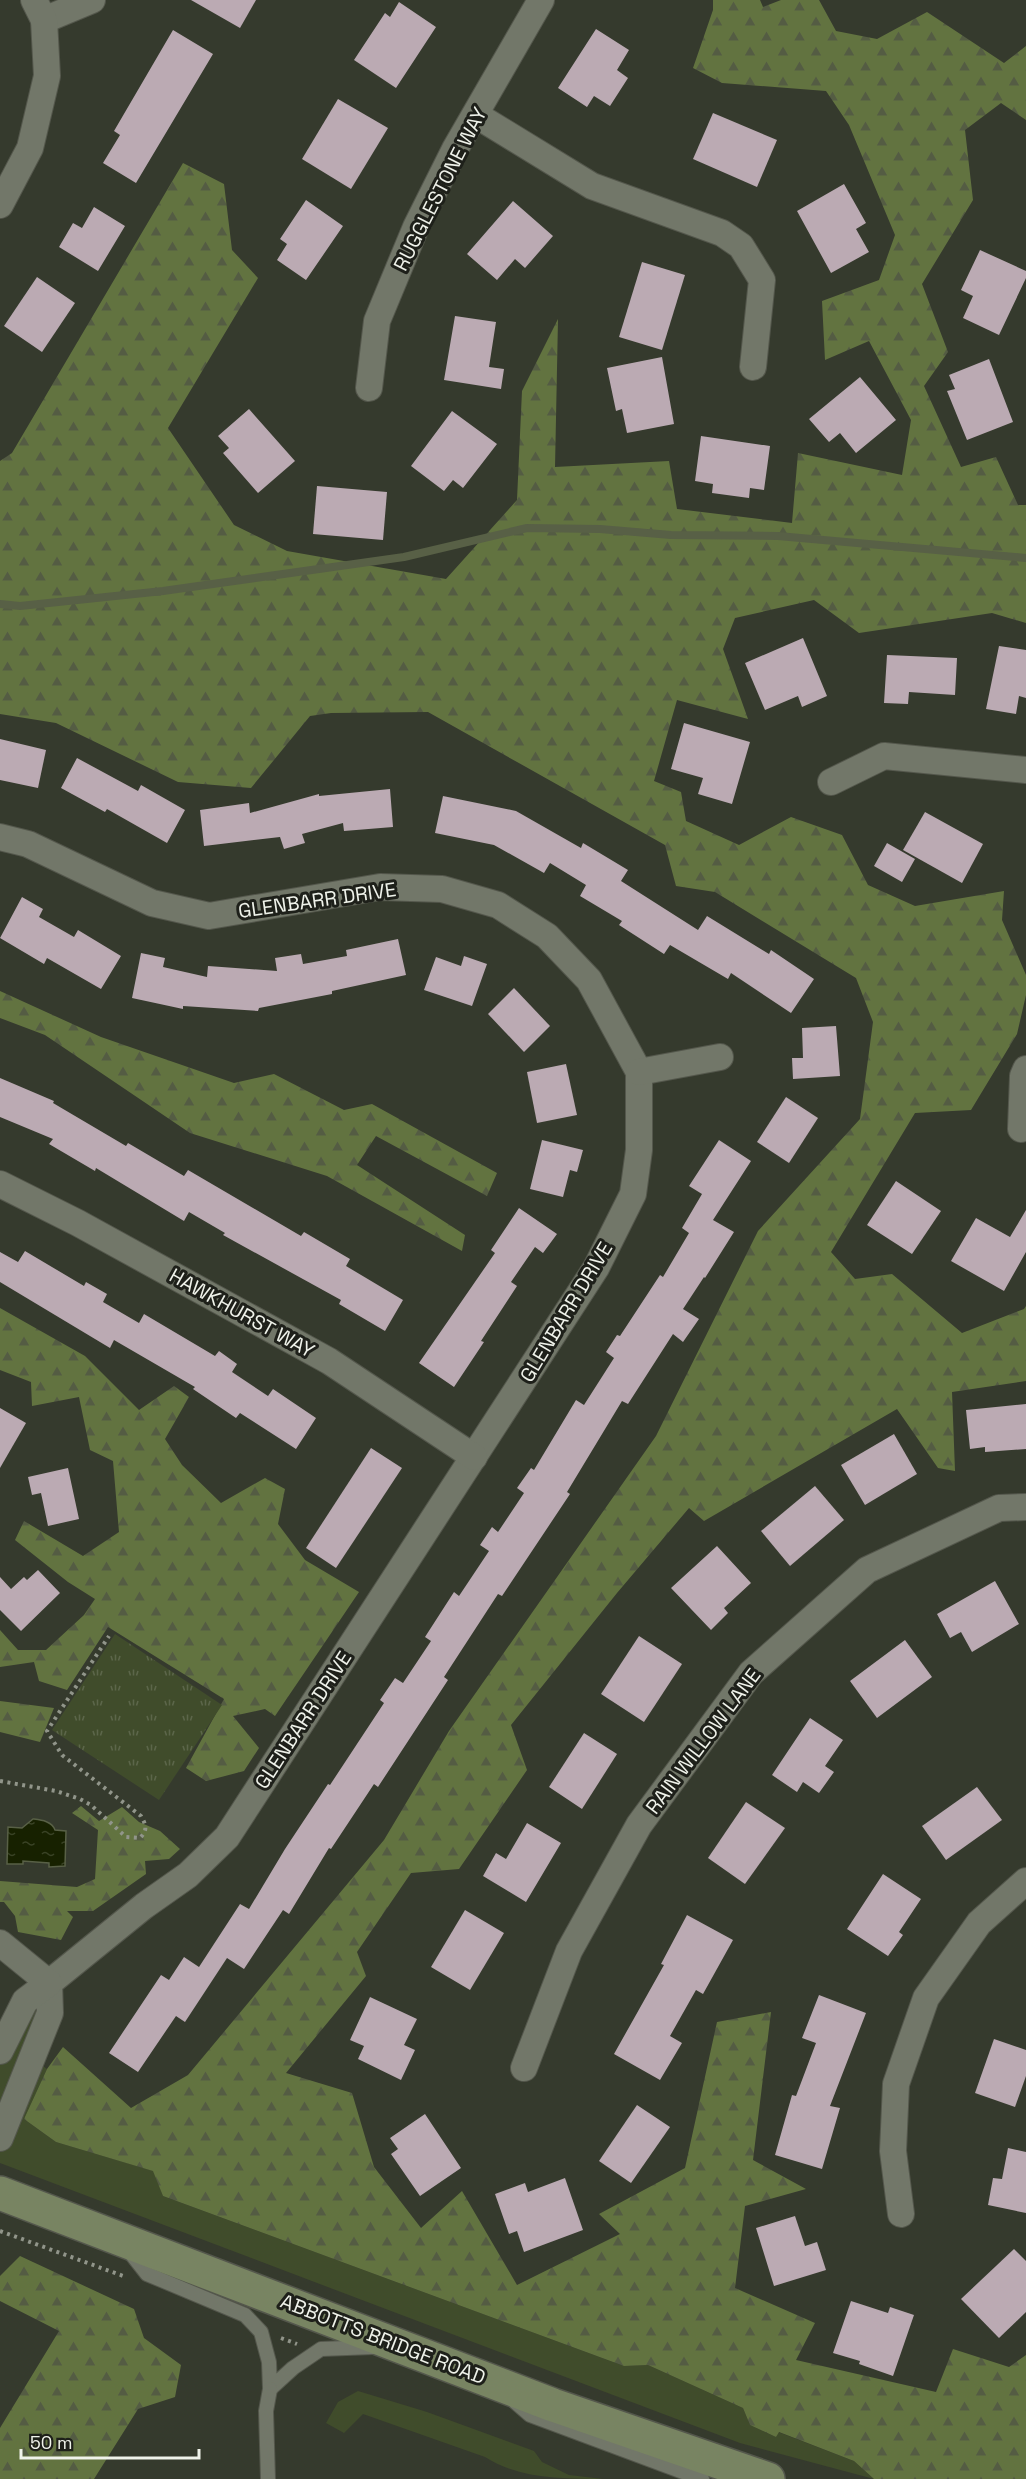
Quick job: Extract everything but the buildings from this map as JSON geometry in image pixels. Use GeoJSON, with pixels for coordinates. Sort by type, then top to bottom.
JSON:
{"type":"FeatureCollection","features":[{"type":"Feature","properties":{"kind":"main road","name":"ABBOTTS BRIDGE ROAD"},"geometry":{"type":"LineString","coordinates":[[0,2193],[553,2405],[768,2479]]}},
{"type":"Feature","properties":{"kind":"street"},"geometry":{"type":"LineString","coordinates":[[0,204],[30,148],[47,76],[39,10],[92,0]]}},
{"type":"Feature","properties":{"kind":"street","name":"RUGGLESTONE WAY"},"geometry":{"type":"LineString","coordinates":[[369,388],[377,321],[416,227],[455,149],[541,0]]}},
{"type":"Feature","properties":{"kind":"street"},"geometry":{"type":"LineString","coordinates":[[476,115],[592,186],[722,233],[741,246],[762,280],[753,367]]}},
{"type":"Feature","properties":{"kind":"street"},"geometry":{"type":"LineString","coordinates":[[831,782],[884,756],[1026,770]]}},
{"type":"Feature","properties":{"kind":"street","name":"GLENBARR DRIVE"},"geometry":{"type":"LineString","coordinates":[[0,837],[28,844],[152,903],[208,916],[380,887],[442,889],[498,905],[548,936],[589,980],[639,1072],[639,1150],[633,1194],[596,1268],[227,1837],[188,1875],[144,1906],[25,2001],[0,2051]]}},
{"type":"Feature","properties":{"kind":"street"},"geometry":{"type":"LineString","coordinates":[[639,1072],[720,1057]]}},
{"type":"Feature","properties":{"kind":"street"},"geometry":{"type":"LineString","coordinates":[[1021,1130],[1023,1076],[1026,1069]]}},
{"type":"Feature","properties":{"kind":"street","name":"HAWKHURST WAY"},"geometry":{"type":"LineString","coordinates":[[0,1184],[78,1223],[329,1361],[474,1457]]}},
{"type":"Feature","properties":{"kind":"street","name":"RAIN WILLOW LANE"},"geometry":{"type":"LineString","coordinates":[[524,2068],[569,1951],[639,1824],[752,1673],[867,1570],[999,1508],[1026,1507]]}},
{"type":"Feature","properties":{"kind":"street"},"geometry":{"type":"LineString","coordinates":[[901,2214],[893,2151],[896,2084],[926,1998],[979,1923],[1026,1881]]}},
{"type":"Feature","properties":{"kind":"street"},"geometry":{"type":"LineString","coordinates":[[0,1942],[49,1983],[50,2013],[0,2138]]}},
{"type":"Feature","properties":{"kind":"lane"},"geometry":{"type":"LineString","coordinates":[[121,2239],[147,2274],[245,2315],[261,2332],[269,2362],[270,2390],[266,2411],[268,2479]]}},
{"type":"Feature","properties":{"kind":"lane"},"geometry":{"type":"LineString","coordinates":[[270,2390],[294,2368],[321,2349],[400,2346]]}},
{"type":"Feature","properties":{"kind":"lane"},"geometry":{"type":"LineString","coordinates":[[488,2380],[530,2415],[702,2479]]}},
{"type":"Feature","properties":{"kind":"path"},"geometry":{"type":"LineString","coordinates":[[0,1781],[56,1791],[80,1799],[91,1805],[126,1837],[140,1838],[146,1833],[147,1826],[141,1816],[62,1755],[47,1731],[109,1636]]}},
{"type":"Feature","properties":{"kind":"green space"},"geometry":{"type":"Polygon","coordinates":[[[713,0],[760,0],[763,7],[781,0],[819,0],[836,31],[877,39],[927,12],[1004,63],[1026,46],[1026,120],[1001,103],[965,130],[973,200],[922,284],[948,352],[924,386],[961,467],[996,457],[1018,505],[1026,505],[1026,623],[992,613],[859,633],[814,600],[735,618],[723,649],[748,719],[677,700],[654,781],[681,792],[686,821],[739,845],[791,817],[842,835],[868,885],[915,906],[1004,891],[1002,920],[1026,975],[1026,995],[1017,1034],[971,1110],[915,1113],[831,1252],[855,1279],[892,1274],[962,1333],[1024,1309],[1026,1306],[1026,1381],[952,1392],[955,1471],[938,1468],[897,1409],[704,1521],[689,1508],[511,1725],[527,1770],[459,1869],[411,1873],[357,1952],[366,1976],[286,2073],[352,2093],[374,2167],[421,2228],[462,2191],[517,2285],[620,2234],[599,2214],[685,2168],[717,2022],[771,2012],[753,2160],[806,2189],[745,2206],[735,2288],[815,2323],[796,2360],[936,2392],[953,2349],[1009,2367],[1026,2355],[1026,2479],[874,2479],[854,2461],[779,2432],[776,2437],[750,2425],[743,2408],[648,2365],[624,2366],[163,2196],[153,2171],[56,2142],[24,2119],[47,2069],[63,2047],[131,2108],[188,2075],[384,1840],[449,1731],[656,1436],[758,1231],[860,1119],[873,1022],[856,978],[715,892],[676,886],[665,845],[428,712],[331,713],[310,716],[251,788],[178,782],[56,723],[0,714],[0,461],[12,453],[183,163],[224,184],[232,250],[258,278],[168,428],[234,525],[287,551],[446,579],[517,500],[522,391],[558,319],[555,467],[669,461],[677,509],[792,523],[798,453],[902,475],[911,420],[869,341],[825,360],[822,301],[879,280],[895,235],[849,125],[826,91],[722,83],[693,68],[713,10],[713,0]]]}},
{"type":"Feature","properties":{"kind":"green space"},"geometry":{"type":"Polygon","coordinates":[[[0,991],[101,1037],[234,1083],[274,1074],[344,1110],[372,1104],[497,1173],[487,1196],[376,1136],[357,1165],[465,1235],[462,1251],[327,1176],[190,1133],[45,1035],[0,1018],[0,991]]]}},
{"type":"Feature","properties":{"kind":"green space"},"geometry":{"type":"Polygon","coordinates":[[[0,1308],[85,1356],[139,1410],[174,1386],[189,1397],[165,1439],[182,1465],[221,1503],[265,1478],[285,1489],[278,1524],[305,1560],[359,1592],[275,1716],[265,1709],[233,1716],[259,1748],[244,1771],[206,1781],[186,1768],[224,1699],[108,1627],[67,1690],[39,1681],[34,1662],[0,1667],[0,1630],[18,1650],[46,1650],[84,1615],[95,1599],[68,1582],[15,1540],[24,1521],[83,1556],[119,1532],[113,1461],[90,1450],[79,1397],[32,1406],[31,1382],[0,1370],[0,1308]]]}},
{"type":"Feature","properties":{"kind":"green space"},"geometry":{"type":"Polygon","coordinates":[[[115,1634],[222,1705],[159,1800],[52,1730],[115,1634]]]}},
{"type":"Feature","properties":{"kind":"green space"},"geometry":{"type":"Polygon","coordinates":[[[0,1701],[54,1708],[40,1742],[0,1732],[0,1701]]]}},
{"type":"Feature","properties":{"kind":"green space"},"geometry":{"type":"Polygon","coordinates":[[[81,1806],[99,1821],[122,1807],[139,1822],[160,1831],[180,1849],[169,1859],[145,1861],[146,1874],[93,1911],[67,1911],[73,1917],[61,1940],[18,1932],[15,1916],[4,1902],[0,1902],[0,1881],[77,1887],[95,1879],[98,1830],[72,1813],[81,1806]]]}},
{"type":"Feature","properties":{"kind":"green space"},"geometry":{"type":"Polygon","coordinates":[[[33,1999],[43,2003],[23,2052],[47,2069],[24,2119],[56,2142],[154,2171],[163,2196],[624,2366],[648,2365],[743,2408],[750,2425],[776,2437],[778,2432],[854,2461],[874,2479],[740,2443],[0,2163],[0,2049],[33,1999]]]}},
{"type":"Feature","properties":{"kind":"green space"},"geometry":{"type":"Polygon","coordinates":[[[20,2256],[134,2309],[144,2338],[181,2365],[175,2397],[138,2409],[94,2479],[0,2479],[0,2428],[59,2331],[0,2301],[0,2276],[20,2256]]]}},
{"type":"Feature","properties":{"kind":"green space"},"geometry":{"type":"Polygon","coordinates":[[[358,2391],[427,2412],[534,2451],[542,2462],[569,2475],[603,2479],[557,2478],[526,2474],[363,2414],[344,2433],[326,2423],[338,2402],[358,2391]]]}},
{"type":"Feature","properties":{"kind":"water"},"geometry":{"type":"Polygon","coordinates":[[[33,1819],[49,1823],[55,1830],[66,1831],[65,1866],[49,1867],[49,1863],[23,1861],[23,1864],[7,1864],[8,1827],[22,1828],[33,1819]]]}},
{"type":"Feature","properties":{"kind":"waterway"},"geometry":{"type":"LineString","coordinates":[[0,604],[20,606],[163,591],[404,557],[527,528],[600,529],[671,535],[778,536],[1026,558]]}}]}
